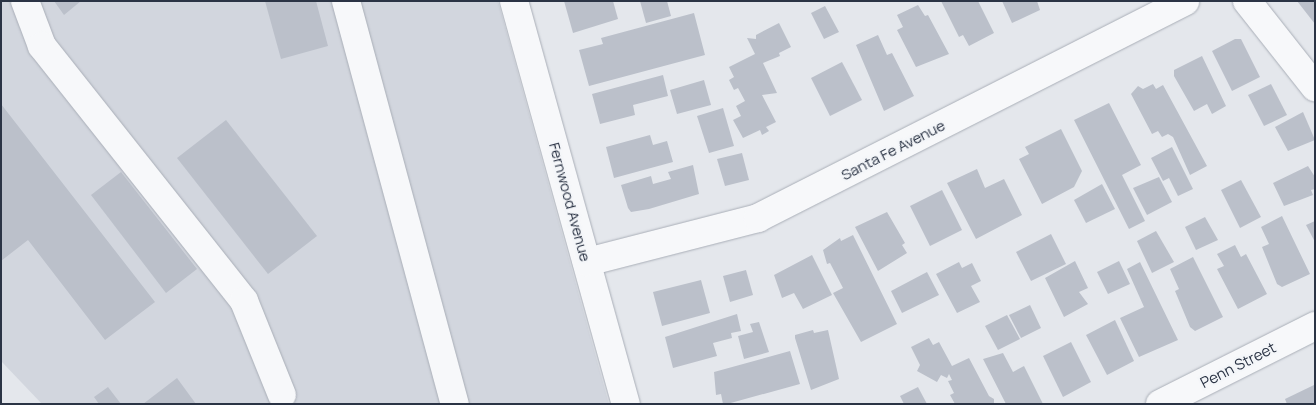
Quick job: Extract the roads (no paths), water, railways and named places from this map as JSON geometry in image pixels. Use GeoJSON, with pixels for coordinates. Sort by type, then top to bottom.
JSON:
{"type":"FeatureCollection","features":[{"type":"Feature","properties":{"kind":"street"},"geometry":{"type":"LineString","coordinates":[[25,1],[42,46],[244,301],[282,395]]}},
{"type":"Feature","properties":{"kind":"street"},"geometry":{"type":"LineString","coordinates":[[346,1],[455,404]]}},
{"type":"Feature","properties":{"kind":"street","name":"Fernwood Avenue"},"geometry":{"type":"LineString","coordinates":[[514,1],[626,404]]}},
{"type":"Feature","properties":{"kind":"street","name":"Santa Fe Avenue"},"geometry":{"type":"LineString","coordinates":[[587,262],[758,218],[1185,1]]}},
{"type":"Feature","properties":{"kind":"street"},"geometry":{"type":"LineString","coordinates":[[1247,1],[1315,87]]}},
{"type":"Feature","properties":{"kind":"street","name":"Penn Street"},"geometry":{"type":"LineString","coordinates":[[1160,404],[1315,326]]}}]}
